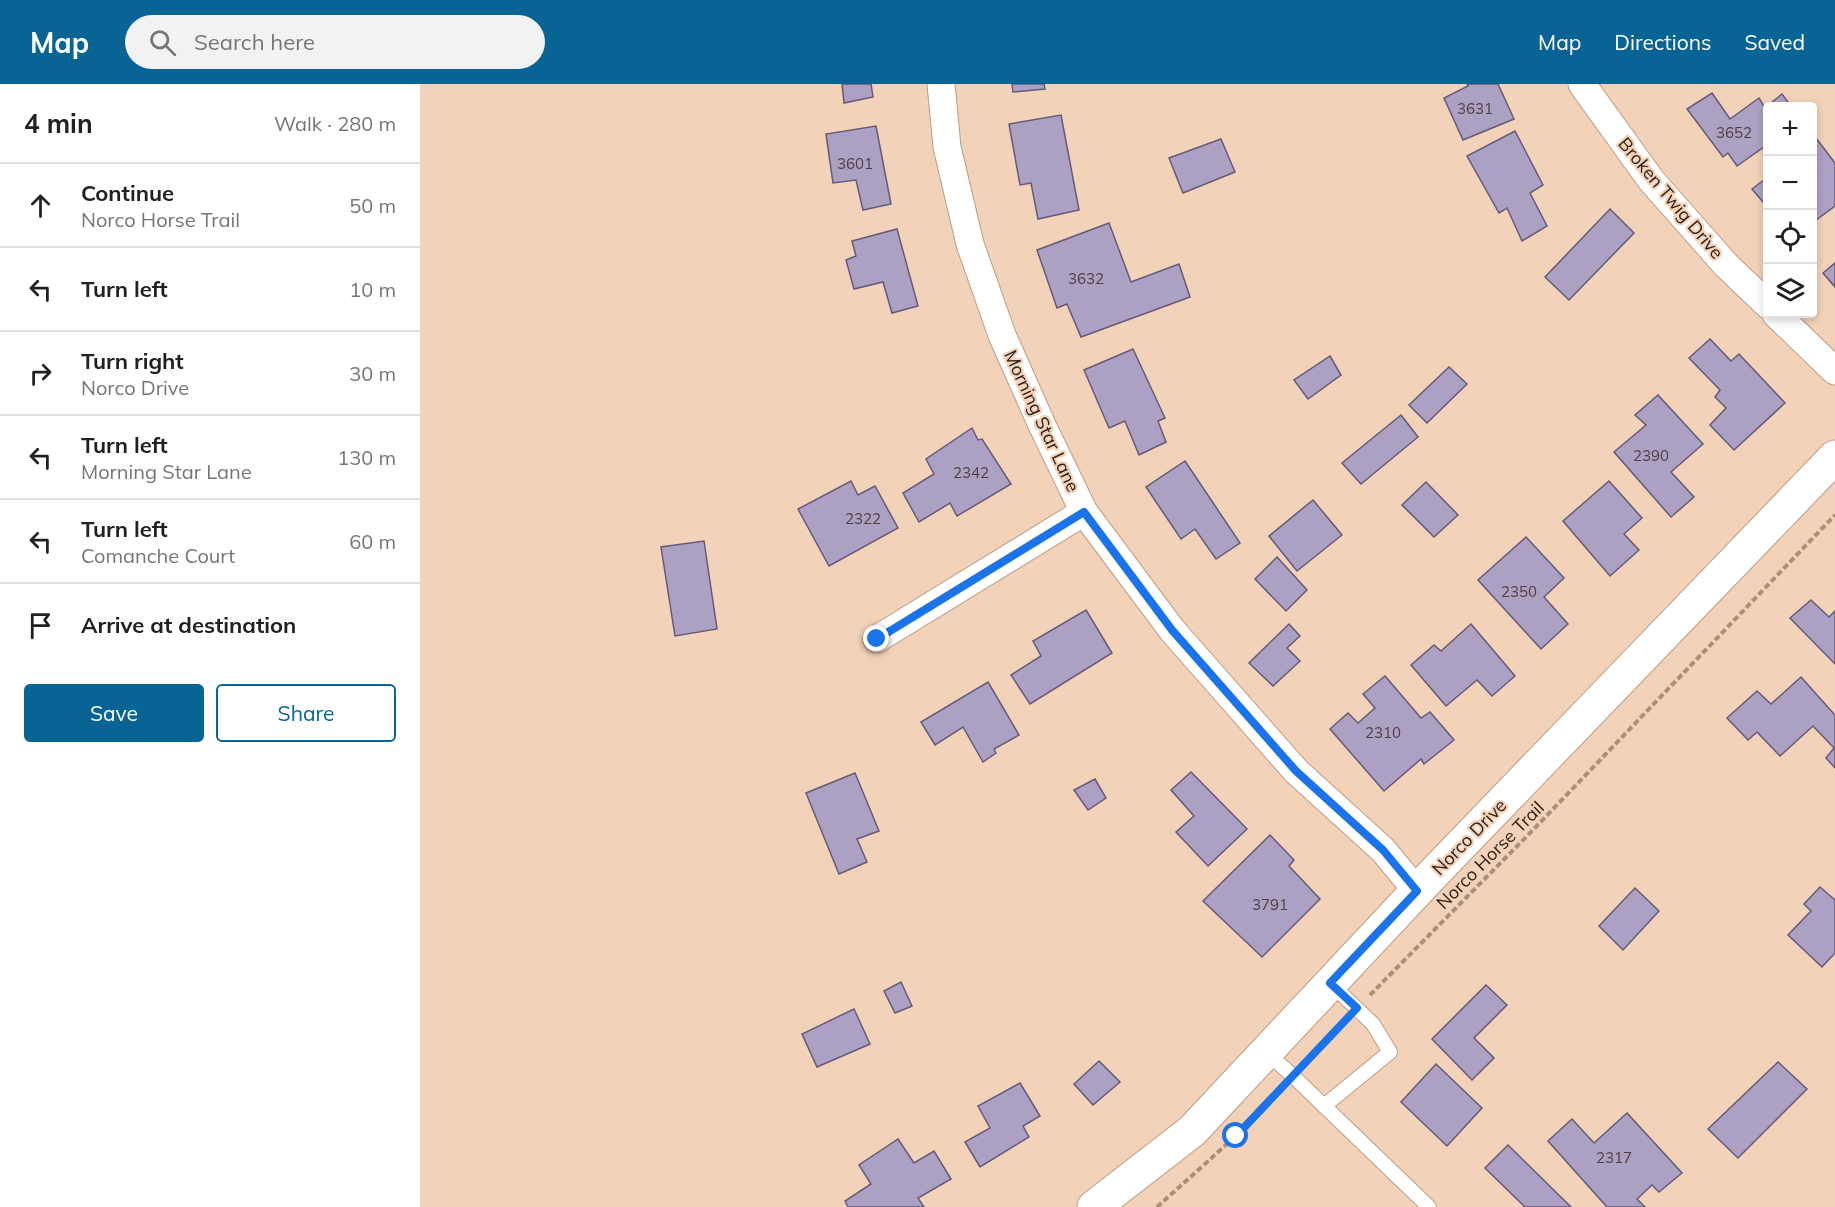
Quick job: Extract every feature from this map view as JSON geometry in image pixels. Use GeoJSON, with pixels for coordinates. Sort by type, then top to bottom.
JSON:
{"type":"FeatureCollection","features":[{"type":"Feature","properties":{"kind":"main road","name":"Norco Drive"},"geometry":{"type":"LineString","coordinates":[[1094,1207],[1192,1131],[1417,891],[1835,457]]}},
{"type":"Feature","properties":{"kind":"street","name":"Morning Star Lane"},"geometry":{"type":"LineString","coordinates":[[941,84],[946,147],[970,244],[1002,335],[1084,512],[1172,630],[1296,771],[1383,850],[1417,891]]}},
{"type":"Feature","properties":{"kind":"street","name":"Broken Twig Drive"},"geometry":{"type":"LineString","coordinates":[[1582,84],[1651,180],[1726,265],[1763,301]]}},
{"type":"Feature","properties":{"kind":"street"},"geometry":{"type":"LineString","coordinates":[[1780,318],[1835,371]]}},
{"type":"Feature","properties":{"kind":"street"},"geometry":{"type":"LineString","coordinates":[[877,639],[1084,512]]}},
{"type":"Feature","properties":{"kind":"lane"},"geometry":{"type":"LineString","coordinates":[[1324,1106],[1390,1052],[1373,1024],[1330,983]]}},
{"type":"Feature","properties":{"kind":"lane"},"geometry":{"type":"LineString","coordinates":[[1266,1052],[1429,1207]]}},
{"type":"Feature","properties":{"kind":"path","name":"Norco Horse Trail"},"geometry":{"type":"LineString","coordinates":[[1157,1207],[1236,1136],[1835,514]]}},
{"type":"Feature","properties":{"kind":"building"},"geometry":{"type":"Polygon","coordinates":[[[842,84],[871,84],[873,97],[844,103],[842,84]]]}},
{"type":"Feature","properties":{"kind":"building"},"geometry":{"type":"Polygon","coordinates":[[[1012,84],[1044,84],[1045,89],[1013,92],[1012,84]]]}},
{"type":"Feature","properties":{"kind":"building"},"geometry":{"type":"Polygon","coordinates":[[[1467,84],[1498,84],[1514,119],[1463,140],[1444,98],[1468,86],[1467,84]]]}},
{"type":"Feature","properties":{"kind":"building"},"geometry":{"type":"Polygon","coordinates":[[[1712,93],[1730,119],[1759,98],[1763,105],[1763,148],[1737,166],[1728,153],[1723,157],[1687,109],[1712,93]]]}},
{"type":"Feature","properties":{"kind":"building"},"geometry":{"type":"Polygon","coordinates":[[[1782,94],[1788,102],[1772,102],[1782,94]]]}},
{"type":"Feature","properties":{"kind":"building"},"geometry":{"type":"Polygon","coordinates":[[[1061,115],[1079,210],[1038,219],[1031,183],[1020,185],[1009,124],[1061,115]]]}},
{"type":"Feature","properties":{"kind":"building"},"geometry":{"type":"Polygon","coordinates":[[[876,126],[891,204],[863,210],[856,180],[833,183],[826,134],[876,126]]]}},
{"type":"Feature","properties":{"kind":"building"},"geometry":{"type":"Polygon","coordinates":[[[1515,131],[1543,185],[1530,193],[1547,226],[1522,241],[1507,208],[1499,213],[1467,156],[1515,131]]]}},
{"type":"Feature","properties":{"kind":"building"},"geometry":{"type":"Polygon","coordinates":[[[1221,139],[1235,172],[1183,193],[1169,158],[1221,139]]]}},
{"type":"Feature","properties":{"kind":"building"},"geometry":{"type":"Polygon","coordinates":[[[1817,139],[1835,163],[1835,206],[1817,219],[1817,139]]]}},
{"type":"Feature","properties":{"kind":"building"},"geometry":{"type":"Polygon","coordinates":[[[1763,181],[1763,202],[1752,189],[1763,181]]]}},
{"type":"Feature","properties":{"kind":"building"},"geometry":{"type":"Polygon","coordinates":[[[1610,209],[1634,233],[1569,300],[1545,277],[1610,209]]]}},
{"type":"Feature","properties":{"kind":"building"},"geometry":{"type":"Polygon","coordinates":[[[1109,223],[1131,282],[1179,264],[1190,297],[1081,337],[1067,304],[1057,308],[1037,250],[1109,223]]]}},
{"type":"Feature","properties":{"kind":"building"},"geometry":{"type":"Polygon","coordinates":[[[897,229],[918,306],[892,313],[883,282],[854,289],[846,260],[856,256],[852,241],[897,229]]]}},
{"type":"Feature","properties":{"kind":"building"},"geometry":{"type":"Polygon","coordinates":[[[1835,263],[1835,287],[1823,273],[1835,263]]]}},
{"type":"Feature","properties":{"kind":"building"},"geometry":{"type":"Polygon","coordinates":[[[1710,339],[1731,361],[1739,354],[1785,403],[1734,450],[1710,425],[1726,408],[1715,397],[1720,390],[1689,358],[1710,339]]]}},
{"type":"Feature","properties":{"kind":"building"},"geometry":{"type":"Polygon","coordinates":[[[1133,349],[1165,418],[1158,421],[1166,442],[1139,455],[1125,421],[1109,428],[1084,370],[1133,349]]]}},
{"type":"Feature","properties":{"kind":"building"},"geometry":{"type":"Polygon","coordinates":[[[1330,356],[1341,375],[1308,399],[1294,380],[1330,356]]]}},
{"type":"Feature","properties":{"kind":"building"},"geometry":{"type":"Polygon","coordinates":[[[1449,367],[1467,384],[1427,423],[1409,405],[1449,367]]]}},
{"type":"Feature","properties":{"kind":"building"},"geometry":{"type":"Polygon","coordinates":[[[1658,395],[1703,444],[1671,472],[1694,497],[1671,517],[1614,452],[1646,425],[1635,415],[1658,395]]]}},
{"type":"Feature","properties":{"kind":"building"},"geometry":{"type":"Polygon","coordinates":[[[1401,415],[1418,437],[1361,484],[1342,463],[1401,415]]]}},
{"type":"Feature","properties":{"kind":"building"},"geometry":{"type":"Polygon","coordinates":[[[972,428],[978,440],[982,439],[1011,484],[957,516],[950,503],[919,522],[903,493],[934,474],[926,459],[972,428]]]}},
{"type":"Feature","properties":{"kind":"building"},"geometry":{"type":"Polygon","coordinates":[[[1185,461],[1240,543],[1216,559],[1195,529],[1181,539],[1146,487],[1185,461]]]}},
{"type":"Feature","properties":{"kind":"building"},"geometry":{"type":"Polygon","coordinates":[[[851,481],[858,495],[875,486],[898,528],[829,566],[798,509],[851,481]]]}},
{"type":"Feature","properties":{"kind":"building"},"geometry":{"type":"Polygon","coordinates":[[[1609,481],[1642,518],[1624,534],[1639,550],[1610,576],[1563,521],[1609,481]]]}},
{"type":"Feature","properties":{"kind":"building"},"geometry":{"type":"Polygon","coordinates":[[[1426,482],[1458,515],[1434,537],[1402,505],[1426,482]]]}},
{"type":"Feature","properties":{"kind":"building"},"geometry":{"type":"Polygon","coordinates":[[[1313,500],[1342,535],[1297,571],[1269,536],[1313,500]]]}},
{"type":"Feature","properties":{"kind":"building"},"geometry":{"type":"Polygon","coordinates":[[[1526,537],[1564,578],[1544,597],[1568,624],[1541,649],[1478,580],[1526,537]]]}},
{"type":"Feature","properties":{"kind":"building"},"geometry":{"type":"Polygon","coordinates":[[[704,541],[717,629],[675,636],[661,547],[704,541]]]}},
{"type":"Feature","properties":{"kind":"building"},"geometry":{"type":"Polygon","coordinates":[[[1277,557],[1307,590],[1286,611],[1255,579],[1277,557]]]}},
{"type":"Feature","properties":{"kind":"building"},"geometry":{"type":"Polygon","coordinates":[[[1811,600],[1829,617],[1835,611],[1835,664],[1790,618],[1811,600]]]}},
{"type":"Feature","properties":{"kind":"building"},"geometry":{"type":"Polygon","coordinates":[[[1086,610],[1112,653],[1030,704],[1011,675],[1041,656],[1033,641],[1086,610]]]}},
{"type":"Feature","properties":{"kind":"building"},"geometry":{"type":"Polygon","coordinates":[[[1289,624],[1300,636],[1287,648],[1300,661],[1273,686],[1249,663],[1289,624]]]}},
{"type":"Feature","properties":{"kind":"building"},"geometry":{"type":"Polygon","coordinates":[[[1471,624],[1515,676],[1492,696],[1477,680],[1446,706],[1411,665],[1434,645],[1441,651],[1471,624]]]}},
{"type":"Feature","properties":{"kind":"building"},"geometry":{"type":"Polygon","coordinates":[[[1385,676],[1421,718],[1430,712],[1454,740],[1424,764],[1421,759],[1384,791],[1330,729],[1348,713],[1358,723],[1375,708],[1363,694],[1385,676]]]}},
{"type":"Feature","properties":{"kind":"building"},"geometry":{"type":"Polygon","coordinates":[[[1801,677],[1835,715],[1835,768],[1826,758],[1834,748],[1813,726],[1780,756],[1757,732],[1748,740],[1727,718],[1757,691],[1771,704],[1801,677]]]}},
{"type":"Feature","properties":{"kind":"building"},"geometry":{"type":"Polygon","coordinates":[[[988,682],[1019,735],[994,749],[996,753],[983,762],[963,727],[935,745],[921,722],[988,682]]]}},
{"type":"Feature","properties":{"kind":"building"},"geometry":{"type":"Polygon","coordinates":[[[1191,772],[1247,829],[1208,866],[1176,832],[1194,816],[1171,790],[1191,772]]]}},
{"type":"Feature","properties":{"kind":"building"},"geometry":{"type":"Polygon","coordinates":[[[855,773],[879,831],[857,839],[867,862],[839,874],[806,793],[855,773]]]}},
{"type":"Feature","properties":{"kind":"building"},"geometry":{"type":"Polygon","coordinates":[[[1095,779],[1106,798],[1088,810],[1074,790],[1095,779]]]}},
{"type":"Feature","properties":{"kind":"building"},"geometry":{"type":"Polygon","coordinates":[[[1270,835],[1294,860],[1289,866],[1320,899],[1262,957],[1203,901],[1270,835]]]}},
{"type":"Feature","properties":{"kind":"building"},"geometry":{"type":"Polygon","coordinates":[[[1820,887],[1835,900],[1835,953],[1822,967],[1788,935],[1811,911],[1804,904],[1820,887]]]}},
{"type":"Feature","properties":{"kind":"building"},"geometry":{"type":"Polygon","coordinates":[[[1635,888],[1659,911],[1623,950],[1599,926],[1635,888]]]}},
{"type":"Feature","properties":{"kind":"building"},"geometry":{"type":"Polygon","coordinates":[[[901,982],[912,1006],[895,1013],[884,991],[901,982]]]}},
{"type":"Feature","properties":{"kind":"building"},"geometry":{"type":"Polygon","coordinates":[[[1486,985],[1507,1005],[1474,1038],[1494,1058],[1472,1080],[1432,1039],[1486,985]]]}},
{"type":"Feature","properties":{"kind":"building"},"geometry":{"type":"Polygon","coordinates":[[[854,1009],[870,1044],[817,1067],[802,1034],[854,1009]]]}},
{"type":"Feature","properties":{"kind":"building"},"geometry":{"type":"Polygon","coordinates":[[[1099,1061],[1120,1082],[1093,1105],[1074,1084],[1099,1061]]]}},
{"type":"Feature","properties":{"kind":"building"},"geometry":{"type":"Polygon","coordinates":[[[1778,1062],[1807,1089],[1738,1158],[1708,1129],[1778,1062]]]}},
{"type":"Feature","properties":{"kind":"building"},"geometry":{"type":"Polygon","coordinates":[[[1436,1064],[1482,1108],[1447,1146],[1401,1102],[1436,1064]]]}},
{"type":"Feature","properties":{"kind":"building"},"geometry":{"type":"Polygon","coordinates":[[[1020,1083],[1040,1116],[1023,1126],[1029,1137],[980,1167],[965,1142],[990,1128],[978,1106],[1020,1083]]]}},
{"type":"Feature","properties":{"kind":"building"},"geometry":{"type":"Polygon","coordinates":[[[1627,1113],[1682,1173],[1659,1192],[1652,1185],[1637,1199],[1645,1207],[1607,1207],[1548,1141],[1572,1119],[1594,1143],[1627,1113]]]}},
{"type":"Feature","properties":{"kind":"building"},"geometry":{"type":"Polygon","coordinates":[[[898,1139],[914,1163],[934,1151],[951,1179],[918,1198],[924,1207],[848,1207],[845,1201],[871,1184],[859,1165],[898,1139]]]}},
{"type":"Feature","properties":{"kind":"building"},"geometry":{"type":"Polygon","coordinates":[[[1508,1145],[1571,1207],[1525,1207],[1485,1168],[1508,1145]]]}},
{"type":"Feature","properties":{"kind":"route"},"geometry":{"type":"LineString","coordinates":[[877,639],[1084,512],[1172,630],[1296,771],[1383,850],[1417,891],[1330,983],[1357,1008],[1236,1136]]}}]}
